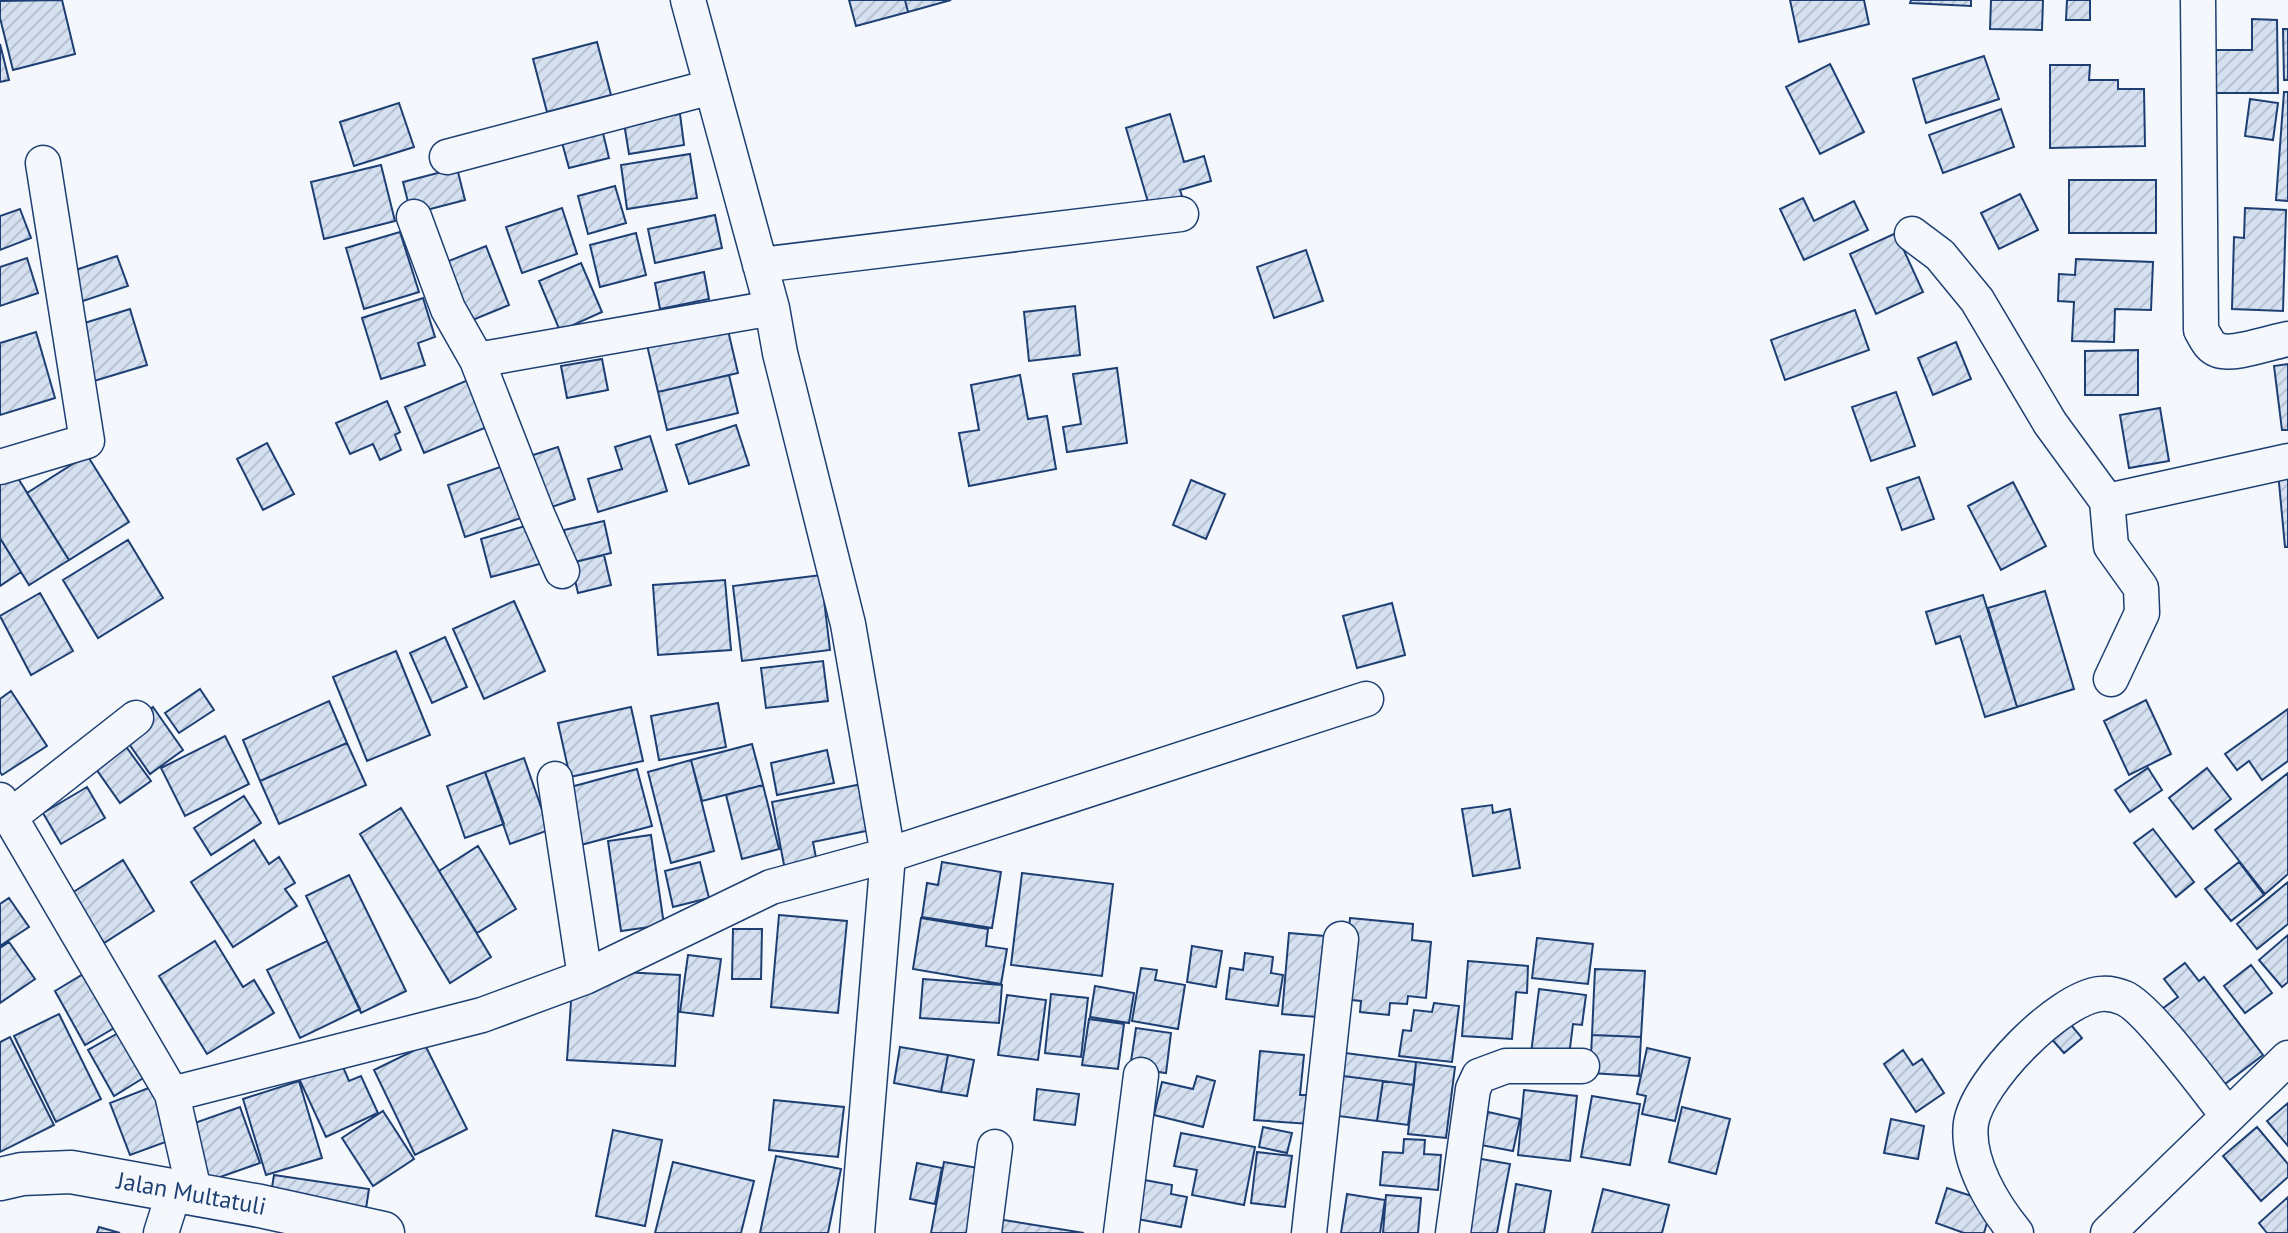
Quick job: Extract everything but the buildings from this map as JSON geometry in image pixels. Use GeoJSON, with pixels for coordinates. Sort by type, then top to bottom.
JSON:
{"type":"FeatureCollection","features":[{"type":"Feature","properties":{"kind":"main road","name":"Jalan Multatuli"},"geometry":{"type":"LineString","coordinates":[[0,1179],[22,1174],[71,1172],[383,1233]]}},
{"type":"Feature","properties":{"kind":"street"},"geometry":{"type":"LineString","coordinates":[[688,0],[772,308],[780,353],[848,624],[888,855],[857,1233]]}},
{"type":"Feature","properties":{"kind":"street"},"geometry":{"type":"LineString","coordinates":[[2198,0],[2201,330],[2209,344],[2219,350],[2231,351],[2288,339]]}},
{"type":"Feature","properties":{"kind":"street"},"geometry":{"type":"LineString","coordinates":[[447,157],[711,87]]}},
{"type":"Feature","properties":{"kind":"street"},"geometry":{"type":"LineString","coordinates":[[0,467],[87,441],[43,163]]}},
{"type":"Feature","properties":{"kind":"street"},"geometry":{"type":"LineString","coordinates":[[760,265],[1181,214]]}},
{"type":"Feature","properties":{"kind":"street"},"geometry":{"type":"LineString","coordinates":[[414,217],[448,309],[477,360],[562,571]]}},
{"type":"Feature","properties":{"kind":"street"},"geometry":{"type":"LineString","coordinates":[[1912,234],[1940,255],[1977,300],[2050,423],[2107,501],[2111,546],[2141,588],[2142,613],[2111,679]]}},
{"type":"Feature","properties":{"kind":"street"},"geometry":{"type":"LineString","coordinates":[[477,360],[772,308]]}},
{"type":"Feature","properties":{"kind":"street"},"geometry":{"type":"LineString","coordinates":[[2107,501],[2288,461]]}},
{"type":"Feature","properties":{"kind":"street"},"geometry":{"type":"LineString","coordinates":[[172,1094],[482,1015],[585,977],[771,887],[888,855],[1366,699]]}},
{"type":"Feature","properties":{"kind":"street"},"geometry":{"type":"LineString","coordinates":[[136,718],[6,808],[172,1094],[184,1193],[161,1233]]}},
{"type":"Feature","properties":{"kind":"street"},"geometry":{"type":"LineString","coordinates":[[555,779],[585,977]]}},
{"type":"Feature","properties":{"kind":"street"},"geometry":{"type":"LineString","coordinates":[[1309,1233],[1341,939]]}},
{"type":"Feature","properties":{"kind":"street"},"geometry":{"type":"LineString","coordinates":[[2016,1233],[1981,1174],[1973,1154],[1971,1123],[1986,1089],[2016,1050],[2063,1011],[2087,997],[2114,994],[2138,1006],[2228,1116]]}},
{"type":"Feature","properties":{"kind":"street"},"geometry":{"type":"LineString","coordinates":[[2108,1233],[2288,1058]]}},
{"type":"Feature","properties":{"kind":"street"},"geometry":{"type":"LineString","coordinates":[[1453,1233],[1473,1089],[1479,1076],[1506,1066],[1582,1066]]}},
{"type":"Feature","properties":{"kind":"street"},"geometry":{"type":"LineString","coordinates":[[1121,1233],[1141,1075]]}},
{"type":"Feature","properties":{"kind":"street"},"geometry":{"type":"LineString","coordinates":[[984,1233],[995,1147]]}}]}
